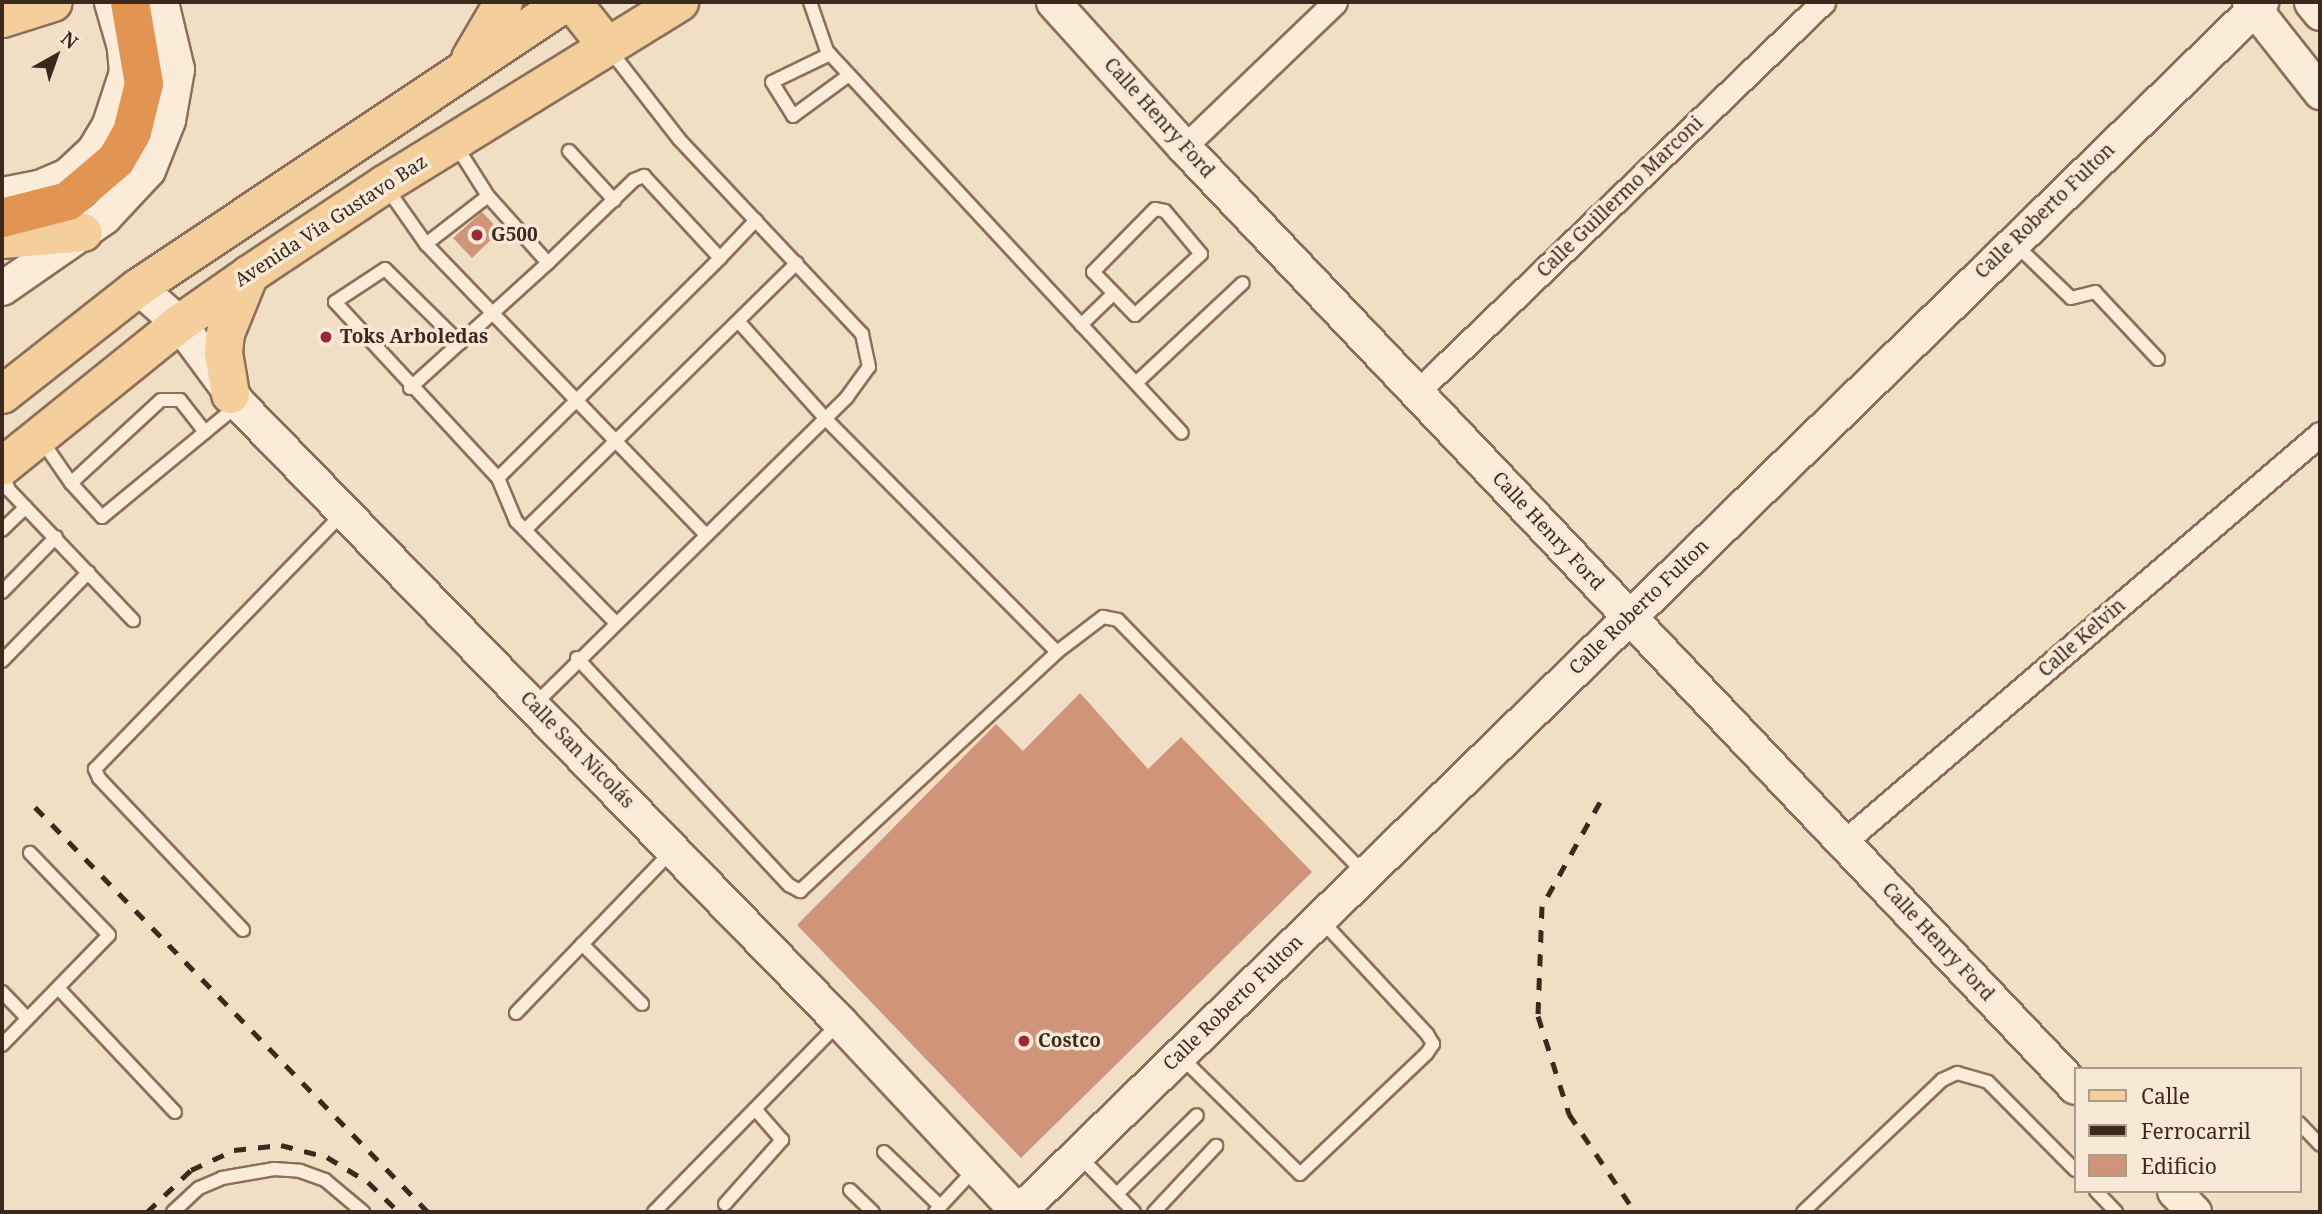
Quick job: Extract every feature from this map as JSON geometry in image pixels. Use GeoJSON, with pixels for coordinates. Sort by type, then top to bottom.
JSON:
{"type":"FeatureCollection","features":[{"type":"Feature","properties":{"kind":"highway"},"geometry":{"type":"LineString","coordinates":[[9,236],[68,201],[116,160],[132,132],[144,84],[120,10]]}},
{"type":"Feature","properties":{"kind":"main road"},"geometry":{"type":"LineString","coordinates":[[2,18],[53,2]]}},
{"type":"Feature","properties":{"kind":"main road"},"geometry":{"type":"LineString","coordinates":[[465,65],[503,2]]}},
{"type":"Feature","properties":{"kind":"main road"},"geometry":{"type":"LineString","coordinates":[[2,394],[138,287],[465,65],[565,2]]}},
{"type":"Feature","properties":{"kind":"main road"},"geometry":{"type":"LineString","coordinates":[[572,2],[607,46]]}},
{"type":"Feature","properties":{"kind":"main road","name":"Avenida Via Gustavo Baz"},"geometry":{"type":"LineString","coordinates":[[2,468],[179,323],[249,274],[384,184],[678,2]]}},
{"type":"Feature","properties":{"kind":"main road"},"geometry":{"type":"LineString","coordinates":[[9,236],[83,232]]}},
{"type":"Feature","properties":{"kind":"main road"},"geometry":{"type":"LineString","coordinates":[[234,399],[223,352],[225,333],[249,274]]}},
{"type":"Feature","properties":{"kind":"street","name":"Calle Henry Ford"},"geometry":{"type":"LineString","coordinates":[[1053,2],[1184,147],[2074,1086]]}},
{"type":"Feature","properties":{"kind":"street"},"geometry":{"type":"LineString","coordinates":[[1184,147],[1335,2]]}},
{"type":"Feature","properties":{"kind":"street","name":"Calle Guillermo Marconi"},"geometry":{"type":"LineString","coordinates":[[1417,393],[1823,2]]}},
{"type":"Feature","properties":{"kind":"street"},"geometry":{"type":"LineString","coordinates":[[2311,2],[2320,13]]}},
{"type":"Feature","properties":{"kind":"street"},"geometry":{"type":"LineString","coordinates":[[2255,4],[2320,92]]}},
{"type":"Feature","properties":{"kind":"street","name":"Calle Roberto Fulton"},"geometry":{"type":"LineString","coordinates":[[1018,1212],[2255,4]]}},
{"type":"Feature","properties":{"kind":"street"},"geometry":{"type":"LineString","coordinates":[[2,288],[120,203],[148,170],[160,146],[177,69],[163,9]]}},
{"type":"Feature","properties":{"kind":"street"},"geometry":{"type":"LineString","coordinates":[[2,194],[38,187],[68,174],[93,151],[109,124],[126,72],[120,10]]}},
{"type":"Feature","properties":{"kind":"street","name":"Calle San Nicolás"},"geometry":{"type":"LineString","coordinates":[[138,287],[179,323],[234,399],[840,1022],[1018,1212]]}},
{"type":"Feature","properties":{"kind":"street","name":"Calle Kelvin"},"geometry":{"type":"LineString","coordinates":[[1844,842],[2320,434]]}},
{"type":"Feature","properties":{"kind":"street"},"geometry":{"type":"LineString","coordinates":[[2176,1193],[2194,1212]]}},
{"type":"Feature","properties":{"kind":"lane"},"geometry":{"type":"LineString","coordinates":[[810,2],[830,54],[1182,433]]}},
{"type":"Feature","properties":{"kind":"lane"},"geometry":{"type":"LineString","coordinates":[[534,705],[577,659],[825,418],[869,367],[862,334],[679,139],[607,46]]}},
{"type":"Feature","properties":{"kind":"lane"},"geometry":{"type":"LineString","coordinates":[[830,54],[772,82],[793,116],[849,75]]}},
{"type":"Feature","properties":{"kind":"lane"},"geometry":{"type":"LineString","coordinates":[[453,141],[488,196],[548,263]]}},
{"type":"Feature","properties":{"kind":"lane"},"geometry":{"type":"LineString","coordinates":[[569,151],[614,200]]}},
{"type":"Feature","properties":{"kind":"lane"},"geometry":{"type":"LineString","coordinates":[[410,388],[548,263],[634,180],[644,176],[720,258]]}},
{"type":"Feature","properties":{"kind":"lane"},"geometry":{"type":"LineString","coordinates":[[384,184],[426,244],[705,534]]}},
{"type":"Feature","properties":{"kind":"lane"},"geometry":{"type":"LineString","coordinates":[[426,244],[488,196]]}},
{"type":"Feature","properties":{"kind":"lane"},"geometry":{"type":"LineString","coordinates":[[1155,209],[1165,211],[1198,247],[1198,259],[1136,314],[1113,293],[1093,272],[1094,267],[1155,209]]}},
{"type":"Feature","properties":{"kind":"lane"},"geometry":{"type":"LineString","coordinates":[[498,478],[575,398],[756,220]]}},
{"type":"Feature","properties":{"kind":"lane"},"geometry":{"type":"LineString","coordinates":[[2014,242],[2071,298],[2095,292],[2158,359]]}},
{"type":"Feature","properties":{"kind":"lane"},"geometry":{"type":"LineString","coordinates":[[525,530],[797,263]]}},
{"type":"Feature","properties":{"kind":"lane"},"geometry":{"type":"LineString","coordinates":[[460,343],[385,269],[340,296],[337,308],[498,478],[516,520],[615,622]]}},
{"type":"Feature","properties":{"kind":"lane"},"geometry":{"type":"LineString","coordinates":[[1136,383],[1242,283]]}},
{"type":"Feature","properties":{"kind":"lane"},"geometry":{"type":"LineString","coordinates":[[1081,326],[1113,293]]}},
{"type":"Feature","properties":{"kind":"lane"},"geometry":{"type":"LineString","coordinates":[[739,322],[825,418],[1057,652]]}},
{"type":"Feature","properties":{"kind":"lane"},"geometry":{"type":"LineString","coordinates":[[39,436],[71,483],[102,517],[108,515],[205,432],[234,399]]}},
{"type":"Feature","properties":{"kind":"lane"},"geometry":{"type":"LineString","coordinates":[[71,483],[161,400],[180,400],[205,432]]}},
{"type":"Feature","properties":{"kind":"lane"},"geometry":{"type":"LineString","coordinates":[[2,468],[9,490],[133,620]]}},
{"type":"Feature","properties":{"kind":"lane"},"geometry":{"type":"LineString","coordinates":[[2,530],[26,508]]}},
{"type":"Feature","properties":{"kind":"lane"},"geometry":{"type":"LineString","coordinates":[[243,930],[99,778],[96,769],[345,512]]}},
{"type":"Feature","properties":{"kind":"lane"},"geometry":{"type":"LineString","coordinates":[[2,592],[56,537]]}},
{"type":"Feature","properties":{"kind":"lane"},"geometry":{"type":"LineString","coordinates":[[2,661],[89,572]]}},
{"type":"Feature","properties":{"kind":"lane"},"geometry":{"type":"LineString","coordinates":[[577,659],[789,885],[800,891],[1057,652],[1103,617],[1118,621],[1365,874]]}},
{"type":"Feature","properties":{"kind":"lane"},"geometry":{"type":"LineString","coordinates":[[516,1013],[673,851]]}},
{"type":"Feature","properties":{"kind":"lane"},"geometry":{"type":"LineString","coordinates":[[2,1045],[109,935],[30,853]]}},
{"type":"Feature","properties":{"kind":"lane"},"geometry":{"type":"LineString","coordinates":[[1179,1055],[1300,1174],[1427,1053],[1433,1044],[1427,1034],[1319,919]]}},
{"type":"Feature","properties":{"kind":"lane"},"geometry":{"type":"LineString","coordinates":[[582,944],[642,1004]]}},
{"type":"Feature","properties":{"kind":"lane"},"geometry":{"type":"LineString","coordinates":[[59,989],[175,1112]]}},
{"type":"Feature","properties":{"kind":"lane"},"geometry":{"type":"LineString","coordinates":[[2,992],[29,1019]]}},
{"type":"Feature","properties":{"kind":"lane"},"geometry":{"type":"LineString","coordinates":[[654,1212],[840,1022]]}},
{"type":"Feature","properties":{"kind":"lane"},"geometry":{"type":"LineString","coordinates":[[1803,1212],[1942,1080],[1957,1073],[1973,1074],[1988,1082],[2074,1169]]}},
{"type":"Feature","properties":{"kind":"lane"},"geometry":{"type":"LineString","coordinates":[[724,1204],[782,1140],[755,1109]]}},
{"type":"Feature","properties":{"kind":"lane"},"geometry":{"type":"LineString","coordinates":[[1117,1194],[1198,1115]]}},
{"type":"Feature","properties":{"kind":"lane"},"geometry":{"type":"LineString","coordinates":[[2301,1125],[2320,1145]]}},
{"type":"Feature","properties":{"kind":"lane"},"geometry":{"type":"LineString","coordinates":[[1154,1212],[1216,1146]]}},
{"type":"Feature","properties":{"kind":"lane"},"geometry":{"type":"LineString","coordinates":[[884,1152],[937,1209],[976,1168]]}},
{"type":"Feature","properties":{"kind":"lane"},"geometry":{"type":"LineString","coordinates":[[1077,1154],[1134,1212]]}},
{"type":"Feature","properties":{"kind":"lane"},"geometry":{"type":"LineString","coordinates":[[173,1212],[199,1188],[222,1178],[274,1169],[300,1171],[324,1180],[363,1212]]}},
{"type":"Feature","properties":{"kind":"lane"},"geometry":{"type":"LineString","coordinates":[[850,1190],[873,1212]]}},
{"type":"Feature","properties":{"kind":"lane"},"geometry":{"type":"LineString","coordinates":[[2098,1193],[2116,1212]]}},
{"type":"Feature","properties":{"kind":"building","name":"G500"},"geometry":{"type":"Polygon","coordinates":[[[482,212],[500,231],[472,258],[453,238],[482,212]]]}},
{"type":"Feature","properties":{"kind":"building","name":"Costco"},"geometry":{"type":"Polygon","coordinates":[[[1080,693],[1148,769],[1181,737],[1312,872],[1021,1158],[797,925],[996,724],[1023,751],[1080,693]]]}},
{"type":"Feature","properties":{"kind":"railway"},"geometry":{"type":"LineString","coordinates":[[1600,802],[1542,906],[1538,1016],[1569,1114],[1635,1212]]}},
{"type":"Feature","properties":{"kind":"railway"},"geometry":{"type":"LineString","coordinates":[[35,807],[428,1212]]}},
{"type":"Feature","properties":{"kind":"railway"},"geometry":{"type":"LineString","coordinates":[[147,1212],[191,1170],[234,1150],[281,1145],[327,1157],[368,1182],[399,1212]]}},
{"type":"Feature","properties":{"kind":"place","name":"G500"},"geometry":{"type":"Point","coordinates":[477,235]}},
{"type":"Feature","properties":{"kind":"place","name":"Toks Arboledas"},"geometry":{"type":"Point","coordinates":[326,337]}},
{"type":"Feature","properties":{"kind":"place","name":"Costco"},"geometry":{"type":"Point","coordinates":[1024,1041]}}]}
